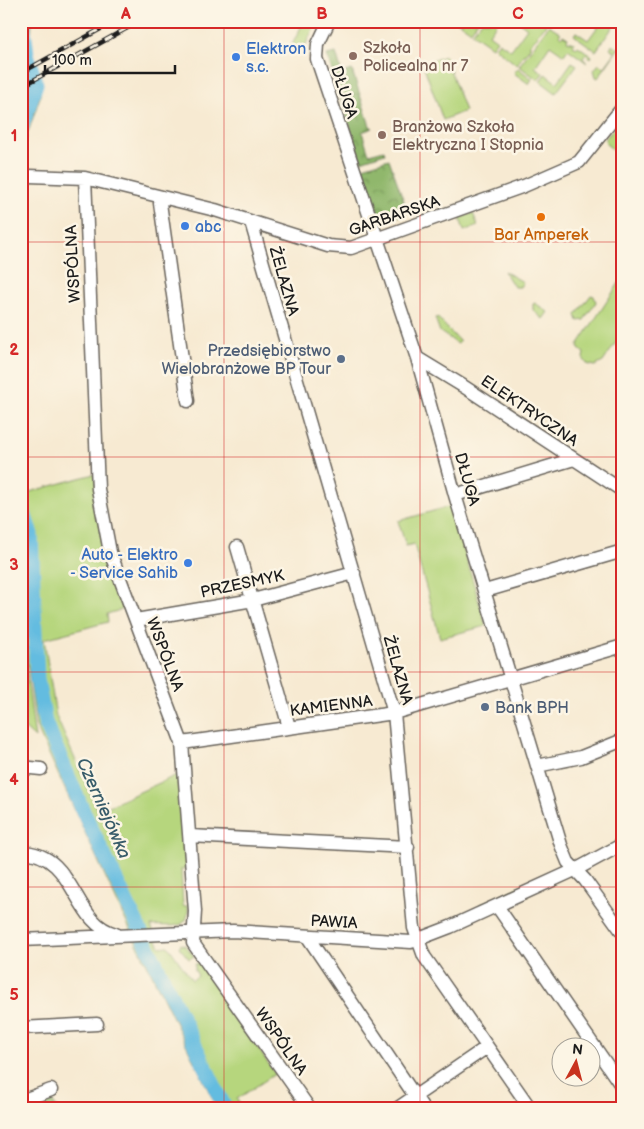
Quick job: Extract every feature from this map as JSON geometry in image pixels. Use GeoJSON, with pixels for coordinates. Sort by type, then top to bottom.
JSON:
{"type":"FeatureCollection","features":[{"type":"Feature","properties":{"kind":"street","name":"DŁUGA"},"geometry":{"type":"LineString","coordinates":[[330,21],[318,44],[317,59],[417,358],[455,495],[561,845],[568,862],[577,869],[623,933]]}},
{"type":"Feature","properties":{"kind":"street","name":"GARBARSKA"},"geometry":{"type":"LineString","coordinates":[[29,176],[84,178],[215,210],[339,248],[351,248],[524,186],[579,162],[623,107]]}},
{"type":"Feature","properties":{"kind":"street","name":"WSPÓLNA"},"geometry":{"type":"LineString","coordinates":[[84,178],[98,489],[110,552],[182,743],[195,911],[193,943],[309,1108]]}},
{"type":"Feature","properties":{"kind":"street"},"geometry":{"type":"LineString","coordinates":[[161,197],[160,203],[188,400]]}},
{"type":"Feature","properties":{"kind":"street","name":"ŻELAZNA"},"geometry":{"type":"LineString","coordinates":[[251,222],[394,713],[408,847],[414,928],[417,941],[424,956],[530,1108]]}},
{"type":"Feature","properties":{"kind":"street","name":"ELEKTRYCZNA"},"geometry":{"type":"LineString","coordinates":[[417,358],[623,491]]}},
{"type":"Feature","properties":{"kind":"street"},"geometry":{"type":"LineString","coordinates":[[455,495],[574,459]]}},
{"type":"Feature","properties":{"kind":"street"},"geometry":{"type":"LineString","coordinates":[[237,546],[289,727]]}},
{"type":"Feature","properties":{"kind":"street"},"geometry":{"type":"LineString","coordinates":[[485,591],[623,551]]}},
{"type":"Feature","properties":{"kind":"street","name":"PRZESMYK"},"geometry":{"type":"LineString","coordinates":[[136,620],[253,600],[354,573]]}},
{"type":"Feature","properties":{"kind":"street","name":"KAMIENNA"},"geometry":{"type":"LineString","coordinates":[[182,743],[394,713],[623,646]]}},
{"type":"Feature","properties":{"kind":"street"},"geometry":{"type":"LineString","coordinates":[[537,766],[581,757],[623,740]]}},
{"type":"Feature","properties":{"kind":"street"},"geometry":{"type":"LineString","coordinates":[[21,767],[41,769]]}},
{"type":"Feature","properties":{"kind":"street"},"geometry":{"type":"LineString","coordinates":[[190,836],[408,847]]}},
{"type":"Feature","properties":{"kind":"street","name":"PAWIA"},"geometry":{"type":"LineString","coordinates":[[21,940],[248,932],[417,941],[577,869],[623,844]]}},
{"type":"Feature","properties":{"kind":"street"},"geometry":{"type":"LineString","coordinates":[[21,852],[36,854],[58,868],[98,927],[124,935]]}},
{"type":"Feature","properties":{"kind":"street"},"geometry":{"type":"LineString","coordinates":[[497,906],[623,1088]]}},
{"type":"Feature","properties":{"kind":"street"},"geometry":{"type":"LineString","coordinates":[[71,938],[81,933],[85,927],[86,909]]}},
{"type":"Feature","properties":{"kind":"street"},"geometry":{"type":"LineString","coordinates":[[307,936],[423,1108]]}},
{"type":"Feature","properties":{"kind":"street"},"geometry":{"type":"LineString","coordinates":[[21,1028],[97,1024]]}},
{"type":"Feature","properties":{"kind":"street"},"geometry":{"type":"LineString","coordinates":[[398,1108],[487,1047]]}},
{"type":"Feature","properties":{"kind":"street"},"geometry":{"type":"LineString","coordinates":[[21,1101],[51,1090]]}},
{"type":"Feature","properties":{"kind":"green space"},"geometry":{"type":"Polygon","coordinates":[[[21,21],[32,21],[31,43],[41,83],[40,97],[27,136],[21,166],[21,112],[26,102],[26,90],[21,83],[21,21]]]}},
{"type":"Feature","properties":{"kind":"green space"},"geometry":{"type":"Polygon","coordinates":[[[304,21],[317,21],[305,46],[290,49],[304,21]]]}},
{"type":"Feature","properties":{"kind":"green space"},"geometry":{"type":"Polygon","coordinates":[[[457,21],[478,21],[471,31],[457,21]]]}},
{"type":"Feature","properties":{"kind":"green space"},"geometry":{"type":"Polygon","coordinates":[[[482,21],[498,21],[489,34],[497,40],[492,47],[472,33],[482,21]]]}},
{"type":"Feature","properties":{"kind":"green space"},"geometry":{"type":"Polygon","coordinates":[[[518,21],[545,21],[546,25],[529,45],[531,46],[517,65],[495,48],[499,42],[511,50],[527,28],[518,21]]]}},
{"type":"Feature","properties":{"kind":"green space"},"geometry":{"type":"Polygon","coordinates":[[[602,21],[617,21],[596,51],[574,35],[576,32],[588,40],[602,21]]]}},
{"type":"Feature","properties":{"kind":"green space"},"geometry":{"type":"Polygon","coordinates":[[[549,25],[561,33],[559,35],[561,37],[563,35],[568,38],[567,41],[574,43],[573,45],[576,48],[578,46],[592,56],[591,58],[586,54],[583,58],[587,63],[568,49],[564,55],[550,45],[535,67],[543,73],[538,80],[519,66],[549,25]]]}},
{"type":"Feature","properties":{"kind":"green space"},"geometry":{"type":"Polygon","coordinates":[[[623,42],[598,78],[596,77],[594,70],[599,64],[604,68],[615,53],[610,48],[612,45],[618,49],[623,42]]]}},
{"type":"Feature","properties":{"kind":"green space"},"geometry":{"type":"Polygon","coordinates":[[[336,53],[342,73],[352,70],[370,126],[373,128],[362,132],[369,154],[384,150],[385,153],[361,161],[327,55],[336,53]]]}},
{"type":"Feature","properties":{"kind":"green space"},"geometry":{"type":"Polygon","coordinates":[[[445,56],[465,111],[443,120],[423,64],[445,56]]]}},
{"type":"Feature","properties":{"kind":"green space"},"geometry":{"type":"Polygon","coordinates":[[[572,62],[577,65],[556,93],[540,81],[545,74],[557,83],[572,62]]]}},
{"type":"Feature","properties":{"kind":"green space"},"geometry":{"type":"Polygon","coordinates":[[[518,68],[532,79],[529,84],[514,73],[518,68]]]}},
{"type":"Feature","properties":{"kind":"green space"},"geometry":{"type":"Polygon","coordinates":[[[623,118],[623,127],[617,135],[622,139],[616,152],[606,144],[605,139],[623,118]]]}},
{"type":"Feature","properties":{"kind":"green space"},"geometry":{"type":"Polygon","coordinates":[[[389,159],[408,213],[385,221],[380,219],[363,167],[389,159]]]}},
{"type":"Feature","properties":{"kind":"green space"},"geometry":{"type":"Polygon","coordinates":[[[473,213],[478,226],[464,231],[460,218],[473,213]]]}},
{"type":"Feature","properties":{"kind":"green space"},"geometry":{"type":"Polygon","coordinates":[[[504,271],[523,282],[520,287],[514,287],[504,271]]]}},
{"type":"Feature","properties":{"kind":"green space"},"geometry":{"type":"Polygon","coordinates":[[[623,277],[623,332],[603,362],[595,366],[587,364],[583,358],[584,353],[579,349],[578,345],[623,277]]]}},
{"type":"Feature","properties":{"kind":"green space"},"geometry":{"type":"Polygon","coordinates":[[[591,295],[594,296],[596,302],[584,320],[578,321],[576,315],[591,295]]]}},
{"type":"Feature","properties":{"kind":"green space"},"geometry":{"type":"Polygon","coordinates":[[[535,303],[548,312],[543,319],[533,310],[533,304],[535,303]]]}},
{"type":"Feature","properties":{"kind":"green space"},"geometry":{"type":"Polygon","coordinates":[[[437,317],[460,342],[458,344],[440,332],[435,318],[437,317]]]}},
{"type":"Feature","properties":{"kind":"green space"},"geometry":{"type":"Polygon","coordinates":[[[94,474],[106,548],[97,551],[101,559],[109,559],[124,609],[107,614],[108,622],[44,639],[56,716],[98,811],[179,774],[188,868],[181,869],[183,906],[188,906],[188,915],[182,924],[151,926],[160,947],[168,946],[192,980],[198,976],[195,964],[202,963],[275,1074],[237,1099],[241,1108],[217,1108],[123,915],[36,726],[27,661],[21,580],[21,476],[26,493],[94,474]]]}},
{"type":"Feature","properties":{"kind":"green space"},"geometry":{"type":"Polygon","coordinates":[[[451,506],[486,626],[440,638],[414,544],[406,546],[398,521],[451,506]]]}},
{"type":"Feature","properties":{"kind":"green space"},"geometry":{"type":"Polygon","coordinates":[[[21,631],[35,738],[21,725],[21,631]]]}},
{"type":"Feature","properties":{"kind":"green space"},"geometry":{"type":"Polygon","coordinates":[[[545,875],[546,877],[481,907],[480,905],[545,875]]]}},
{"type":"Feature","properties":{"kind":"green space"},"geometry":{"type":"Polygon","coordinates":[[[181,944],[186,946],[194,956],[189,959],[179,947],[181,944]]]}},
{"type":"Feature","properties":{"kind":"green space"},"geometry":{"type":"Polygon","coordinates":[[[49,1097],[57,1108],[21,1108],[49,1097]]]}},
{"type":"Feature","properties":{"kind":"waterway","name":"Czerniejówka"},"geometry":{"type":"LineString","coordinates":[[21,129],[36,84],[27,54],[23,21]]}},
{"type":"Feature","properties":{"kind":"waterway","name":"Czerniejówka"},"geometry":{"type":"LineString","coordinates":[[21,504],[31,534],[37,679],[45,722],[84,813],[225,1108]]}},
{"type":"Feature","properties":{"kind":"railway"},"geometry":{"type":"LineString","coordinates":[[21,73],[115,21]]}},
{"type":"Feature","properties":{"kind":"railway"},"geometry":{"type":"LineString","coordinates":[[21,87],[140,21]]}},
{"type":"Feature","properties":{"kind":"place","name":"Szkoła Policealna nr 7"},"geometry":{"type":"Point","coordinates":[353,56]}},
{"type":"Feature","properties":{"kind":"place","name":"Elektron s.c."},"geometry":{"type":"Point","coordinates":[236,57]}},
{"type":"Feature","properties":{"kind":"place","name":"Branżowa Szkoła Elektryczna I Stopnia"},"geometry":{"type":"Point","coordinates":[382,135]}},
{"type":"Feature","properties":{"kind":"place","name":"Bar Amperek"},"geometry":{"type":"Point","coordinates":[541,217]}},
{"type":"Feature","properties":{"kind":"place","name":"abc"},"geometry":{"type":"Point","coordinates":[185,226]}},
{"type":"Feature","properties":{"kind":"place","name":"Przedsiębiorstwo Wielobranżowe BP Tour"},"geometry":{"type":"Point","coordinates":[341,359]}},
{"type":"Feature","properties":{"kind":"place","name":"Auto - Elektro - Service Sahib"},"geometry":{"type":"Point","coordinates":[188,563]}},
{"type":"Feature","properties":{"kind":"place","name":"Bank BPH"},"geometry":{"type":"Point","coordinates":[485,707]}}]}
